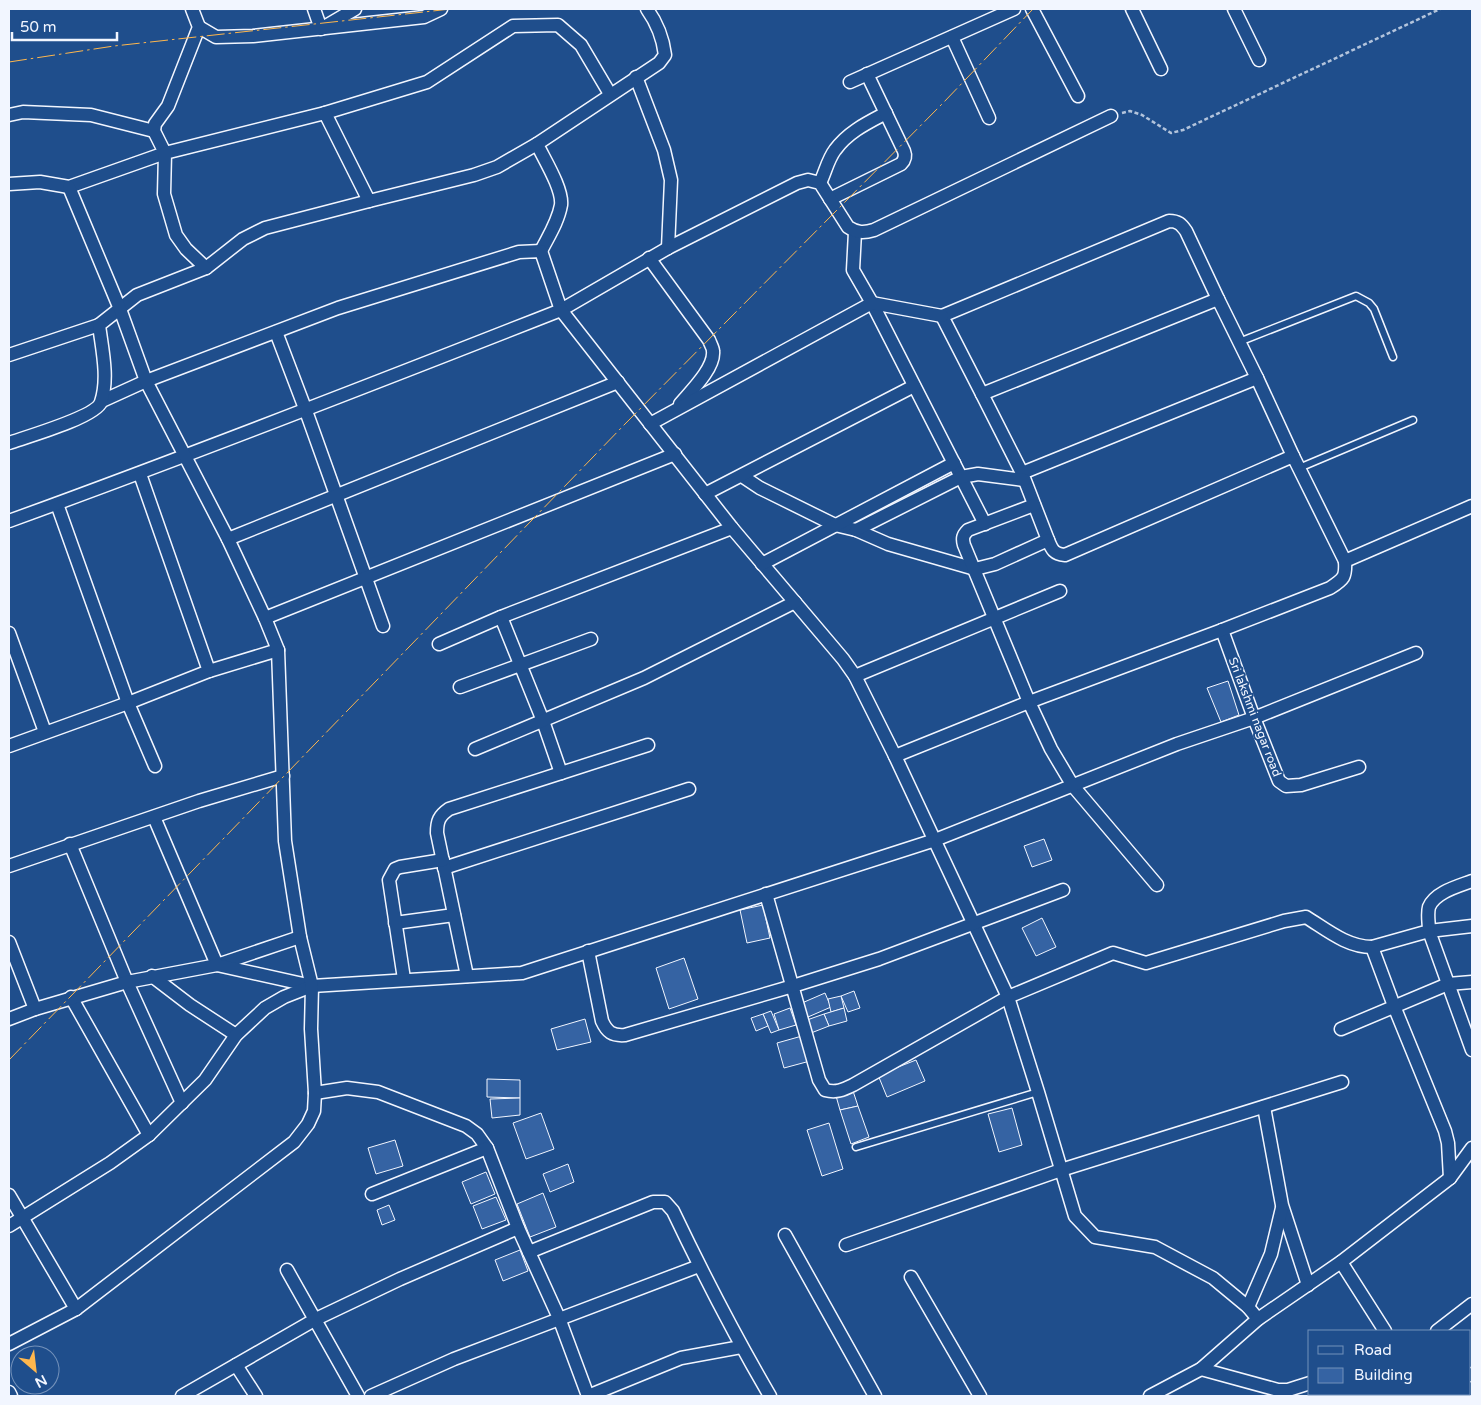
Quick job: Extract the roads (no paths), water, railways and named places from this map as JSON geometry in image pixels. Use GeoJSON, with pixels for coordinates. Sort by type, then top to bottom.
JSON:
{"type":"FeatureCollection","features":[{"type":"Feature","properties":{"kind":"street"},"geometry":{"type":"LineString","coordinates":[[192,9],[199,27],[216,38],[322,29],[424,16],[441,9]]}},
{"type":"Feature","properties":{"kind":"street"},"geometry":{"type":"LineString","coordinates":[[314,9],[322,29]]}},
{"type":"Feature","properties":{"kind":"street"},"geometry":{"type":"LineString","coordinates":[[322,29],[354,9]]}},
{"type":"Feature","properties":{"kind":"street"},"geometry":{"type":"LineString","coordinates":[[9,355],[99,325],[137,295],[206,268],[243,239],[265,228],[474,175],[497,166],[537,144],[659,62],[665,55],[661,34],[647,9]]}},
{"type":"Feature","properties":{"kind":"street"},"geometry":{"type":"LineString","coordinates":[[850,82],[1014,9]]}},
{"type":"Feature","properties":{"kind":"street"},"geometry":{"type":"LineString","coordinates":[[1032,9],[1078,96]]}},
{"type":"Feature","properties":{"kind":"street"},"geometry":{"type":"LineString","coordinates":[[1132,9],[1161,70]]}},
{"type":"Feature","properties":{"kind":"street"},"geometry":{"type":"LineString","coordinates":[[1236,10],[1259,60]]}},
{"type":"Feature","properties":{"kind":"street"},"geometry":{"type":"LineString","coordinates":[[9,184],[40,182],[69,187],[165,153],[325,113],[427,82],[513,26],[558,25],[581,46],[610,94]]}},
{"type":"Feature","properties":{"kind":"street"},"geometry":{"type":"LineString","coordinates":[[199,27],[168,106],[155,124],[154,131],[165,153],[164,194],[176,235],[186,249],[206,268]]}},
{"type":"Feature","properties":{"kind":"street"},"geometry":{"type":"LineString","coordinates":[[952,36],[989,118]]}},
{"type":"Feature","properties":{"kind":"street"},"geometry":{"type":"LineString","coordinates":[[830,199],[901,164],[906,155],[867,74]]}},
{"type":"Feature","properties":{"kind":"street"},"geometry":{"type":"LineString","coordinates":[[636,77],[664,150],[671,180],[668,248]]}},
{"type":"Feature","properties":{"kind":"street"},"geometry":{"type":"LineString","coordinates":[[9,115],[23,112],[91,115],[154,131]]}},
{"type":"Feature","properties":{"kind":"street"},"geometry":{"type":"LineString","coordinates":[[325,113],[369,201]]}},
{"type":"Feature","properties":{"kind":"street"},"geometry":{"type":"LineString","coordinates":[[820,183],[834,151],[843,141],[860,126],[886,113]]}},
{"type":"Feature","properties":{"kind":"street"},"geometry":{"type":"LineString","coordinates":[[9,521],[140,474],[561,310],[649,258],[797,183],[808,180],[820,183],[848,227],[855,232],[864,233],[874,230],[1111,116]]}},
{"type":"Feature","properties":{"kind":"street"},"geometry":{"type":"LineString","coordinates":[[537,144],[559,192],[561,204],[555,224],[541,251],[561,310],[732,528],[843,659],[854,676],[896,756],[1008,997],[1075,1216],[1095,1238],[1155,1247],[1212,1278],[1248,1307],[1258,1320]]}},
{"type":"Feature","properties":{"kind":"street"},"geometry":{"type":"LineString","coordinates":[[9,1344],[76,1309],[294,1142],[308,1124],[314,1111],[315,1093],[311,1029],[312,986],[300,937],[285,841],[278,650],[228,539],[146,381],[120,309],[69,187]]}},
{"type":"Feature","properties":{"kind":"street"},"geometry":{"type":"LineString","coordinates":[[650,424],[872,303],[942,316],[1169,221],[1175,221],[1186,231],[1293,456],[1345,560],[1346,572],[1341,581],[1330,588],[1029,702],[896,756]]}},
{"type":"Feature","properties":{"kind":"street"},"geometry":{"type":"LineString","coordinates":[[855,232],[852,270],[872,303],[985,524]]}},
{"type":"Feature","properties":{"kind":"street"},"geometry":{"type":"LineString","coordinates":[[102,401],[146,381],[338,308],[519,252],[541,251]]}},
{"type":"Feature","properties":{"kind":"street"},"geometry":{"type":"LineString","coordinates":[[649,258],[709,340],[713,351],[712,360],[706,372],[675,410]]}},
{"type":"Feature","properties":{"kind":"street"},"geometry":{"type":"LineString","coordinates":[[982,394],[1218,299]]}},
{"type":"Feature","properties":{"kind":"street"},"geometry":{"type":"LineString","coordinates":[[942,316],[1023,477],[1053,551],[1058,555],[1065,555],[1293,456]]}},
{"type":"Feature","properties":{"kind":"street"},"geometry":{"type":"LineString","coordinates":[[9,443],[82,418],[98,408],[102,401],[104,378],[99,325]]}},
{"type":"Feature","properties":{"kind":"street"},"geometry":{"type":"LineString","coordinates":[[276,332],[306,410],[383,626]]}},
{"type":"Feature","properties":{"kind":"street"},"geometry":{"type":"LineString","coordinates":[[856,530],[961,477],[978,474],[1023,477],[1257,378]]}},
{"type":"Feature","properties":{"kind":"street"},"geometry":{"type":"LineString","coordinates":[[228,539],[618,382]]}},
{"type":"Feature","properties":{"kind":"street"},"geometry":{"type":"LineString","coordinates":[[706,494],[914,386]]}},
{"type":"Feature","properties":{"kind":"street"},"geometry":{"type":"LineString","coordinates":[[265,618],[675,454]]}},
{"type":"Feature","properties":{"kind":"street"},"geometry":{"type":"LineString","coordinates":[[762,564],[954,463]]}},
{"type":"Feature","properties":{"kind":"street"},"geometry":{"type":"LineString","coordinates":[[140,474],[209,671]]}},
{"type":"Feature","properties":{"kind":"street"},"geometry":{"type":"LineString","coordinates":[[742,476],[760,488],[835,525],[856,530],[888,544],[975,569],[995,564],[1048,540]]}},
{"type":"Feature","properties":{"kind":"street"},"geometry":{"type":"LineString","coordinates":[[57,504],[128,703],[155,766]]}},
{"type":"Feature","properties":{"kind":"street"},"geometry":{"type":"LineString","coordinates":[[1034,505],[968,530],[962,539],[1029,702],[1051,749],[1073,786],[1156,885]]}},
{"type":"Feature","properties":{"kind":"street"},"geometry":{"type":"LineString","coordinates":[[1345,560],[1472,506]]}},
{"type":"Feature","properties":{"kind":"street"},"geometry":{"type":"LineString","coordinates":[[439,644],[501,617],[732,528]]}},
{"type":"Feature","properties":{"kind":"street"},"geometry":{"type":"LineString","coordinates":[[854,676],[1060,590]]}},
{"type":"Feature","properties":{"kind":"street"},"geometry":{"type":"LineString","coordinates":[[474,749],[644,678],[795,602]]}},
{"type":"Feature","properties":{"kind":"street"},"geometry":{"type":"LineString","coordinates":[[501,617],[543,721],[560,773]]}},
{"type":"Feature","properties":{"kind":"street","name":"Sri lakshmi nagar road"},"geometry":{"type":"LineString","coordinates":[[1222,630],[1279,781],[1286,786],[1301,785],[1359,766]]}},
{"type":"Feature","properties":{"kind":"street"},"geometry":{"type":"LineString","coordinates":[[9,633],[45,732]]}},
{"type":"Feature","properties":{"kind":"street"},"geometry":{"type":"LineString","coordinates":[[460,687],[591,639]]}},
{"type":"Feature","properties":{"kind":"street"},"geometry":{"type":"LineString","coordinates":[[9,746],[128,703],[209,671],[278,650]]}},
{"type":"Feature","properties":{"kind":"street"},"geometry":{"type":"LineString","coordinates":[[9,1226],[110,1163],[149,1135],[205,1080],[236,1035],[265,1008],[284,997],[312,986],[522,973],[934,840],[1177,744],[1254,718],[1416,652]]}},
{"type":"Feature","properties":{"kind":"street"},"geometry":{"type":"LineString","coordinates":[[467,976],[443,864],[437,823],[441,815],[449,809],[648,745]]}},
{"type":"Feature","properties":{"kind":"street"},"geometry":{"type":"LineString","coordinates":[[9,866],[70,844],[283,776]]}},
{"type":"Feature","properties":{"kind":"street"},"geometry":{"type":"LineString","coordinates":[[404,979],[389,880],[395,869],[443,864],[689,789]]}},
{"type":"Feature","properties":{"kind":"street"},"geometry":{"type":"LineString","coordinates":[[154,817],[217,964]]}},
{"type":"Feature","properties":{"kind":"street"},"geometry":{"type":"LineString","coordinates":[[70,844],[127,982],[182,1103]]}},
{"type":"Feature","properties":{"kind":"street"},"geometry":{"type":"LineString","coordinates":[[1471,1044],[1429,931],[1428,914],[1432,902],[1442,894],[1472,881]]}},
{"type":"Feature","properties":{"kind":"street"},"geometry":{"type":"LineString","coordinates":[[588,951],[602,1021],[606,1029],[616,1036],[625,1035],[879,959],[1064,890]]}},
{"type":"Feature","properties":{"kind":"street"},"geometry":{"type":"LineString","coordinates":[[766,894],[819,1080],[824,1090],[831,1092],[840,1091],[853,1085],[1008,997],[1113,954],[1146,963],[1284,921],[1306,917],[1334,935],[1362,947],[1372,947],[1429,931],[1472,926]]}},
{"type":"Feature","properties":{"kind":"street"},"geometry":{"type":"LineString","coordinates":[[395,923],[454,915]]}},
{"type":"Feature","properties":{"kind":"street"},"geometry":{"type":"LineString","coordinates":[[9,1018],[35,1008],[127,982],[217,964],[300,937]]}},
{"type":"Feature","properties":{"kind":"street"},"geometry":{"type":"LineString","coordinates":[[9,942],[35,1008]]}},
{"type":"Feature","properties":{"kind":"street"},"geometry":{"type":"LineString","coordinates":[[1372,947],[1445,1131],[1448,1143],[1450,1178]]}},
{"type":"Feature","properties":{"kind":"street"},"geometry":{"type":"LineString","coordinates":[[217,964],[312,986]]}},
{"type":"Feature","properties":{"kind":"street"},"geometry":{"type":"LineString","coordinates":[[152,976],[196,1010],[236,1035]]}},
{"type":"Feature","properties":{"kind":"street"},"geometry":{"type":"LineString","coordinates":[[1341,1030],[1448,984],[1472,982]]}},
{"type":"Feature","properties":{"kind":"street"},"geometry":{"type":"LineString","coordinates":[[71,998],[149,1135]]}},
{"type":"Feature","properties":{"kind":"street"},"geometry":{"type":"LineString","coordinates":[[846,1245],[1061,1170],[1342,1082]]}},
{"type":"Feature","properties":{"kind":"street"},"geometry":{"type":"LineString","coordinates":[[315,1093],[347,1088],[378,1092],[466,1126],[478,1134],[487,1148],[518,1228],[559,1318],[588,1396],[681,1358],[741,1347]]}},
{"type":"Feature","properties":{"kind":"street"},"geometry":{"type":"LineString","coordinates":[[1264,1107],[1282,1205],[1308,1285]]}},
{"type":"Feature","properties":{"kind":"street"},"geometry":{"type":"LineString","coordinates":[[372,1194],[487,1148]]}},
{"type":"Feature","properties":{"kind":"street"},"geometry":{"type":"LineString","coordinates":[[1150,1396],[1201,1369],[1258,1320],[1341,1262],[1450,1178],[1472,1148]]}},
{"type":"Feature","properties":{"kind":"street"},"geometry":{"type":"LineString","coordinates":[[9,1194],[76,1309]]}},
{"type":"Feature","properties":{"kind":"street"},"geometry":{"type":"LineString","coordinates":[[529,1252],[653,1202],[665,1202],[673,1211],[741,1347],[770,1396]]}},
{"type":"Feature","properties":{"kind":"street"},"geometry":{"type":"LineString","coordinates":[[1248,1307],[1271,1254],[1282,1205]]}},
{"type":"Feature","properties":{"kind":"street"},"geometry":{"type":"LineString","coordinates":[[182,1396],[316,1319],[400,1279],[518,1228]]}},
{"type":"Feature","properties":{"kind":"street"},"geometry":{"type":"LineString","coordinates":[[785,1235],[875,1396]]}},
{"type":"Feature","properties":{"kind":"street"},"geometry":{"type":"LineString","coordinates":[[1341,1262],[1383,1330]]}},
{"type":"Feature","properties":{"kind":"street"},"geometry":{"type":"LineString","coordinates":[[371,1396],[454,1359],[699,1266]]}},
{"type":"Feature","properties":{"kind":"street"},"geometry":{"type":"LineString","coordinates":[[287,1270],[358,1396]]}},
{"type":"Feature","properties":{"kind":"street"},"geometry":{"type":"LineString","coordinates":[[911,1277],[980,1396]]}},
{"type":"Feature","properties":{"kind":"street"},"geometry":{"type":"LineString","coordinates":[[1438,1330],[1472,1304]]}},
{"type":"Feature","properties":{"kind":"street"},"geometry":{"type":"LineString","coordinates":[[236,1365],[256,1396]]}},
{"type":"Feature","properties":{"kind":"street"},"geometry":{"type":"LineString","coordinates":[[1201,1369],[1278,1390],[1288,1390],[1308,1384]]}},
{"type":"Feature","properties":{"kind":"street"},"geometry":{"type":"LineString","coordinates":[[9,1392],[11,1396]]}},
{"type":"Feature","properties":{"kind":"lane"},"geometry":{"type":"LineString","coordinates":[[1238,342],[1356,296],[1369,303],[1374,310],[1393,358]]}},
{"type":"Feature","properties":{"kind":"lane"},"geometry":{"type":"LineString","coordinates":[[1299,468],[1413,420]]}},
{"type":"Feature","properties":{"kind":"lane"},"geometry":{"type":"LineString","coordinates":[[856,1147],[1038,1092]]}}]}
